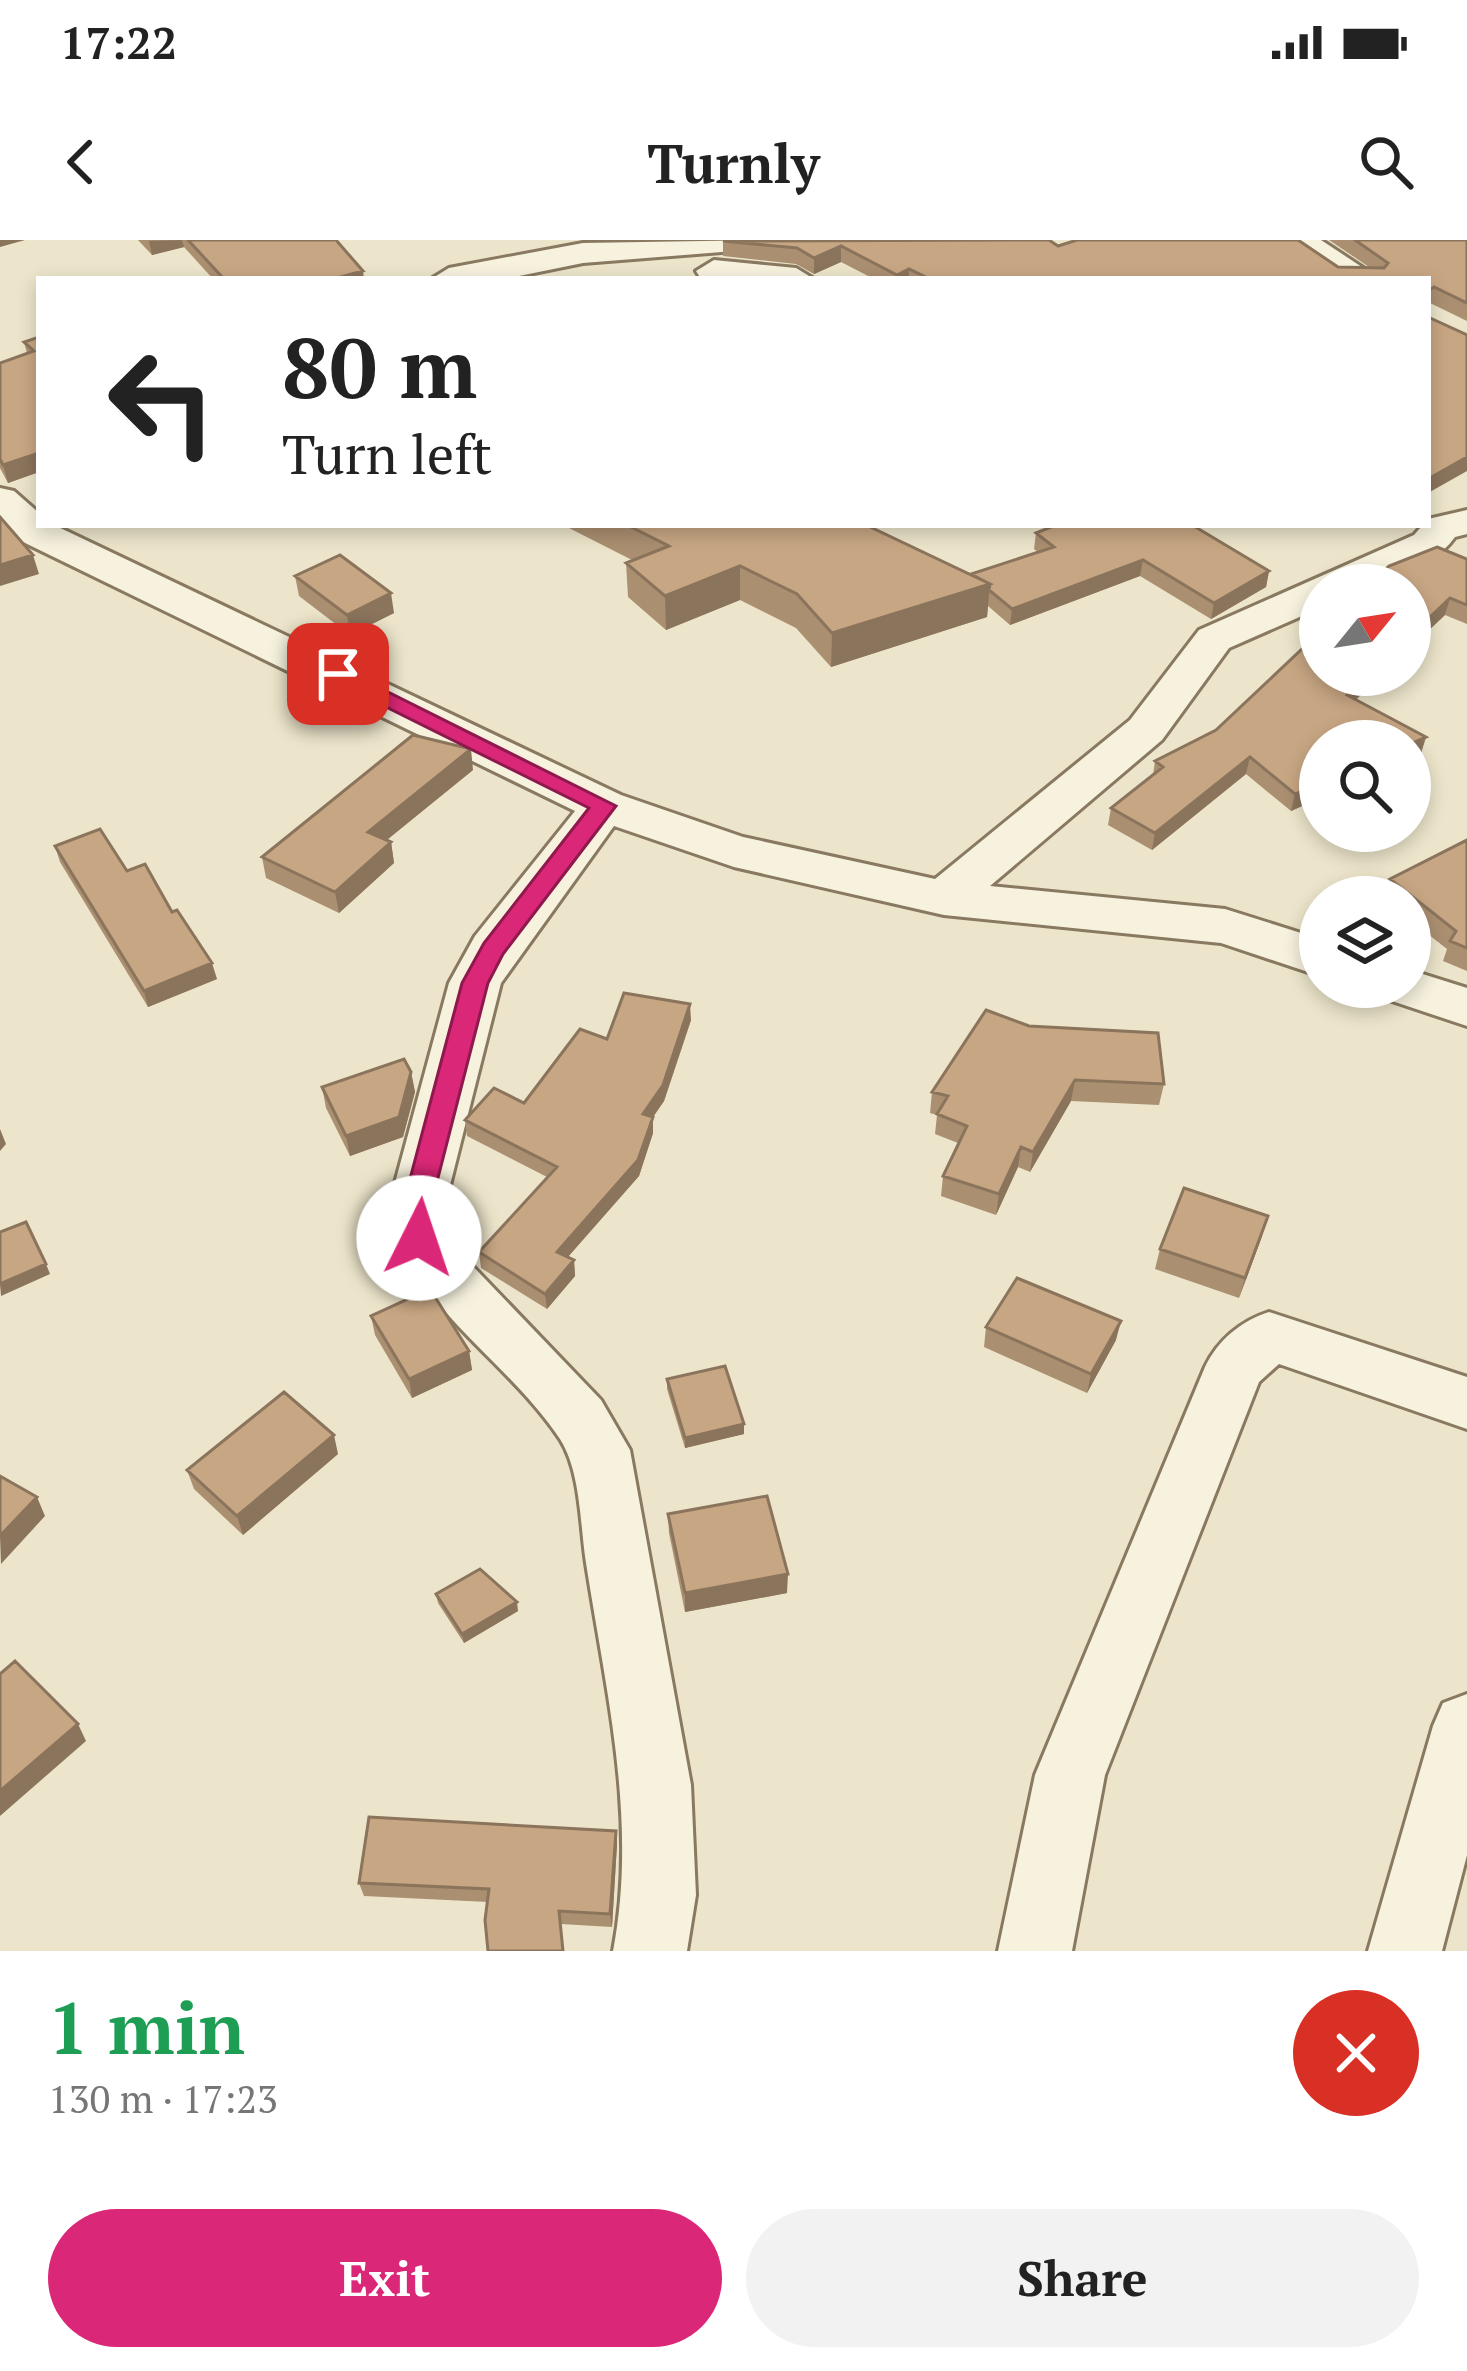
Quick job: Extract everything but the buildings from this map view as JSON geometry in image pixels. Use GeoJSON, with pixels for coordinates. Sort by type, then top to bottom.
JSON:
{"type":"FeatureCollection","features":[{"type":"Feature","properties":{"kind":"street"},"geometry":{"type":"LineString","coordinates":[[464,276],[596,251],[747,240]]}},
{"type":"Feature","properties":{"kind":"street"},"geometry":{"type":"LineString","coordinates":[[1296,240],[1357,276]]}},
{"type":"Feature","properties":{"kind":"street"},"geometry":{"type":"LineString","coordinates":[[714,271],[765,276]]}},
{"type":"Feature","properties":{"kind":"street"},"geometry":{"type":"LineString","coordinates":[[0,500],[36,523]]}},
{"type":"Feature","properties":{"kind":"street"},"geometry":{"type":"LineString","coordinates":[[1384,564],[1430,544],[1445,524]]}},
{"type":"Feature","properties":{"kind":"street"},"geometry":{"type":"LineString","coordinates":[[46,529],[604,806],[734,851],[944,898],[1225,926],[1299,951]]}},
{"type":"Feature","properties":{"kind":"street"},"geometry":{"type":"LineString","coordinates":[[944,898],[1146,730],[1214,639],[1299,601]]}},
{"type":"Feature","properties":{"kind":"street"},"geometry":{"type":"LineString","coordinates":[[604,806],[493,949],[475,983],[416,1209],[419,1238],[445,1276],[583,1416],[599,1450],[656,1785],[660,1894],[650,1951]]}},
{"type":"Feature","properties":{"kind":"street"},"geometry":{"type":"LineString","coordinates":[[1431,995],[1467,1007]]}},
{"type":"Feature","properties":{"kind":"street"},"geometry":{"type":"LineString","coordinates":[[1035,1951],[1070,1775],[1234,1367],[1269,1336],[1467,1402]]}},
{"type":"Feature","properties":{"kind":"street"},"geometry":{"type":"LineString","coordinates":[[1405,1951],[1467,1726]]}},
{"type":"Feature","properties":{"kind":"route"},"geometry":{"type":"LineString","coordinates":[[338,674],[604,806],[493,949],[475,983],[454,1078],[416,1209],[419,1238]]}}]}
